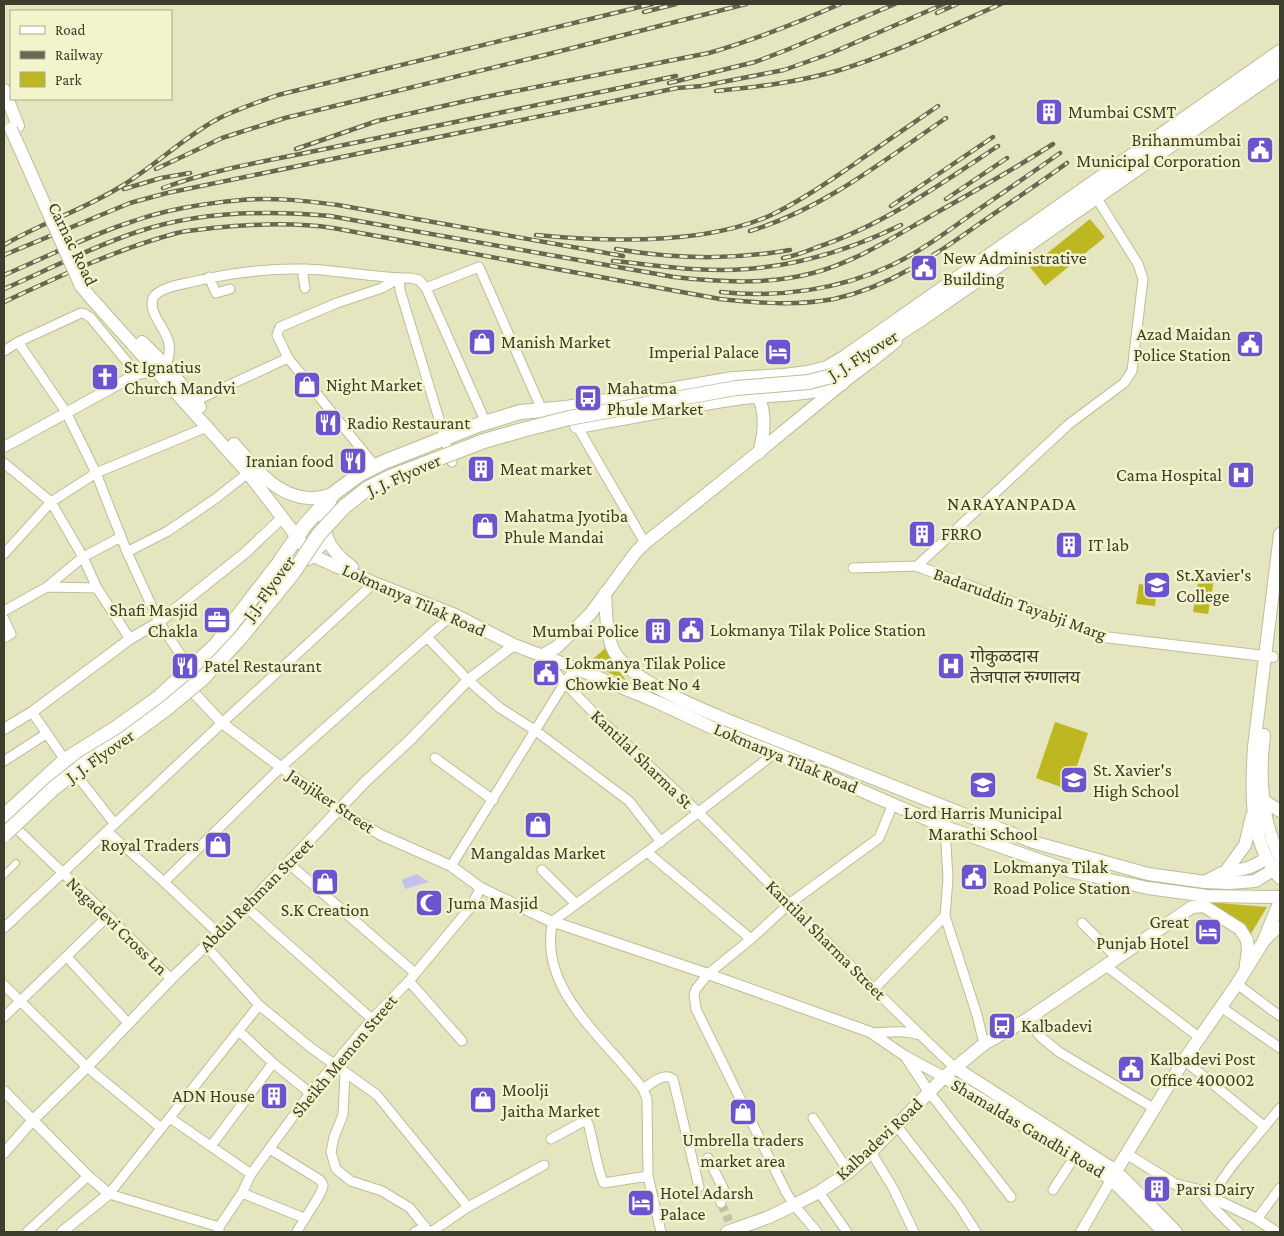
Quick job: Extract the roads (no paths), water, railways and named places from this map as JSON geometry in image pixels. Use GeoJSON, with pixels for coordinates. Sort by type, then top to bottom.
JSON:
{"type":"FeatureCollection","features":[{"type":"Feature","properties":{"kind":"main road"},"geometry":{"type":"LineString","coordinates":[[915,316],[1280,52]]}},
{"type":"Feature","properties":{"kind":"main road"},"geometry":{"type":"LineString","coordinates":[[4,841],[6,823],[65,760],[116,728],[158,698],[215,646],[279,563],[305,525],[333,494],[360,474],[375,466],[486,422],[520,412],[567,408],[733,379],[784,376],[827,368],[915,316],[1096,197],[1280,68]]}},
{"type":"Feature","properties":{"kind":"main road","name":"Carnac Road"},"geometry":{"type":"LineString","coordinates":[[4,90],[15,128],[94,296],[273,485],[292,496],[311,498],[333,494]]}},
{"type":"Feature","properties":{"kind":"main road"},"geometry":{"type":"LineString","coordinates":[[4,111],[15,128]]}},
{"type":"Feature","properties":{"kind":"main road","name":"J. J. Flyover"},"geometry":{"type":"LineString","coordinates":[[6,823],[87,762],[125,739],[203,678],[241,637],[293,573],[319,534],[344,507],[368,488],[390,477],[484,441],[569,418],[736,388],[838,379],[896,334],[915,316]]}},
{"type":"Feature","properties":{"kind":"main road","name":"Carnac Road"},"geometry":{"type":"LineString","coordinates":[[162,369],[207,427],[248,473],[296,538],[311,555]]}},
{"type":"Feature","properties":{"kind":"main road"},"geometry":{"type":"LineString","coordinates":[[733,379],[750,384],[759,396],[764,420],[764,435],[759,453]]}},
{"type":"Feature","properties":{"kind":"main road"},"geometry":{"type":"LineString","coordinates":[[577,426],[738,398],[811,391],[838,379]]}},
{"type":"Feature","properties":{"kind":"main road"},"geometry":{"type":"LineString","coordinates":[[541,656],[557,647],[591,613],[645,543],[759,453],[838,379]]}},
{"type":"Feature","properties":{"kind":"main road","name":"J.J. Flyover"},"geometry":{"type":"LineString","coordinates":[[6,823],[84,757],[121,735],[163,705],[199,674],[238,631],[286,568],[312,529],[338,500],[364,481],[387,469],[481,433],[546,411]]}},
{"type":"Feature","properties":{"kind":"main road"},"geometry":{"type":"LineString","coordinates":[[333,494],[325,513],[326,538],[337,556],[374,583]]}},
{"type":"Feature","properties":{"kind":"main road"},"geometry":{"type":"LineString","coordinates":[[1280,534],[1262,746],[1261,781],[1263,800],[1275,847],[1280,857]]}},
{"type":"Feature","properties":{"kind":"main road"},"geometry":{"type":"LineString","coordinates":[[6,823],[92,766],[128,745],[195,694],[249,634],[326,538]]}},
{"type":"Feature","properties":{"kind":"main road","name":"Lokmanya Tilak Road"},"geometry":{"type":"LineString","coordinates":[[311,555],[374,583],[453,614],[514,645],[576,668],[657,702],[717,730],[946,827],[1073,872],[1148,888],[1207,896],[1280,897]]}},
{"type":"Feature","properties":{"kind":"main road","name":"Lokmanya Tilak Road"},"geometry":{"type":"LineString","coordinates":[[605,593],[607,627],[612,646],[619,660],[646,680],[684,701],[727,720],[1033,842],[1148,874],[1205,882],[1230,883],[1255,881],[1278,872]]}},
{"type":"Feature","properties":{"kind":"main road"},"geometry":{"type":"LineString","coordinates":[[1278,872],[1267,858],[1259,836],[1253,812],[1251,782],[1254,746],[1280,601]]}},
{"type":"Feature","properties":{"kind":"main road"},"geometry":{"type":"LineString","coordinates":[[1263,800],[1280,811]]}},
{"type":"Feature","properties":{"kind":"main road"},"geometry":{"type":"LineString","coordinates":[[1174,920],[1192,894],[1205,882],[1226,871],[1246,845],[1253,812]]}},
{"type":"Feature","properties":{"kind":"main road"},"geometry":{"type":"LineString","coordinates":[[1226,871],[1241,871],[1254,867],[1267,858]]}},
{"type":"Feature","properties":{"kind":"main road"},"geometry":{"type":"LineString","coordinates":[[1114,1175],[1184,1060],[1237,984],[1263,942],[1280,902]]}},
{"type":"Feature","properties":{"kind":"main road","name":"Kalbadevi Road"},"geometry":{"type":"LineString","coordinates":[[730,1228],[769,1217],[819,1192],[849,1172],[954,1067],[984,1044],[1026,1020],[1192,906],[1204,906],[1240,929],[1247,940],[1248,950],[1245,971]]}},
{"type":"Feature","properties":{"kind":"main road"},"geometry":{"type":"LineString","coordinates":[[954,1067],[1114,1175],[1176,1232]]}},
{"type":"Feature","properties":{"kind":"main road","name":"Shamaldas Gandhi Road"},"geometry":{"type":"LineString","coordinates":[[944,1077],[1075,1156],[1114,1175]]}},
{"type":"Feature","properties":{"kind":"main road"},"geometry":{"type":"LineString","coordinates":[[1114,1175],[1164,1232]]}},
{"type":"Feature","properties":{"kind":"street"},"geometry":{"type":"LineString","coordinates":[[853,568],[917,566],[1069,424],[1124,383],[1132,371],[1143,279],[1138,264],[1096,197]]}},
{"type":"Feature","properties":{"kind":"street"},"geometry":{"type":"LineString","coordinates":[[426,288],[479,267],[546,411]]}},
{"type":"Feature","properties":{"kind":"street"},"geometry":{"type":"LineString","coordinates":[[304,269],[305,288]]}},
{"type":"Feature","properties":{"kind":"street"},"geometry":{"type":"LineString","coordinates":[[4,447],[137,374],[162,369],[170,352],[168,340],[152,306],[157,293],[177,285],[209,277],[249,271],[304,269],[419,280],[426,288],[486,422]]}},
{"type":"Feature","properties":{"kind":"street"},"geometry":{"type":"LineString","coordinates":[[209,277],[216,293],[230,289]]}},
{"type":"Feature","properties":{"kind":"street"},"geometry":{"type":"LineString","coordinates":[[375,466],[288,358],[277,334],[280,328],[337,303],[382,288],[399,278]]}},
{"type":"Feature","properties":{"kind":"street"},"geometry":{"type":"LineString","coordinates":[[399,278],[400,290],[452,462]]}},
{"type":"Feature","properties":{"kind":"street"},"geometry":{"type":"LineString","coordinates":[[4,351],[18,342],[77,314],[85,314],[137,374]]}},
{"type":"Feature","properties":{"kind":"street"},"geometry":{"type":"LineString","coordinates":[[18,342],[66,412],[96,473],[127,552],[159,622],[190,669],[195,694]]}},
{"type":"Feature","properties":{"kind":"street"},"geometry":{"type":"LineString","coordinates":[[195,401],[288,358]]}},
{"type":"Feature","properties":{"kind":"street"},"geometry":{"type":"LineString","coordinates":[[577,426],[645,543]]}},
{"type":"Feature","properties":{"kind":"street"},"geometry":{"type":"LineString","coordinates":[[4,554],[51,502],[96,473],[207,427]]}},
{"type":"Feature","properties":{"kind":"street"},"geometry":{"type":"LineString","coordinates":[[4,463],[51,502],[83,557],[96,588],[130,639]]}},
{"type":"Feature","properties":{"kind":"street"},"geometry":{"type":"LineString","coordinates":[[127,552],[168,531],[215,499],[248,473]]}},
{"type":"Feature","properties":{"kind":"street"},"geometry":{"type":"LineString","coordinates":[[4,728],[32,712],[130,639],[159,622],[245,553],[282,518]]}},
{"type":"Feature","properties":{"kind":"street"},"geometry":{"type":"LineString","coordinates":[[4,611],[47,587],[83,557],[121,537]]}},
{"type":"Feature","properties":{"kind":"street","name":"Badaruddin Tayabji Marg"},"geometry":{"type":"LineString","coordinates":[[917,566],[1104,637],[1269,656]]}},
{"type":"Feature","properties":{"kind":"street"},"geometry":{"type":"LineString","coordinates":[[4,928],[374,583]]}},
{"type":"Feature","properties":{"kind":"street"},"geometry":{"type":"LineString","coordinates":[[47,587],[96,588]]}},
{"type":"Feature","properties":{"kind":"street"},"geometry":{"type":"LineString","coordinates":[[164,882],[280,768],[453,614]]}},
{"type":"Feature","properties":{"kind":"street"},"geometry":{"type":"LineString","coordinates":[[4,619],[11,634],[4,638]]}},
{"type":"Feature","properties":{"kind":"street"},"geometry":{"type":"LineString","coordinates":[[427,637],[468,680],[500,708],[536,731],[629,801],[661,842]]}},
{"type":"Feature","properties":{"kind":"street","name":"Abdul Rehman Street"},"geometry":{"type":"LineString","coordinates":[[4,1153],[33,1120],[87,1067],[171,979],[246,907],[365,782],[411,739],[468,680],[514,645]]}},
{"type":"Feature","properties":{"kind":"street","name":"Kantilal Sharma St"},"geometry":{"type":"LineString","coordinates":[[541,656],[564,684],[698,813]]}},
{"type":"Feature","properties":{"kind":"street"},"geometry":{"type":"LineString","coordinates":[[451,866],[564,684],[576,668]]}},
{"type":"Feature","properties":{"kind":"street","name":"Janjiker Street"},"geometry":{"type":"LineString","coordinates":[[195,694],[222,723],[338,810],[381,835],[451,866],[481,888],[553,922],[708,974],[874,1033],[904,1056]]}},
{"type":"Feature","properties":{"kind":"street"},"geometry":{"type":"LineString","coordinates":[[32,712],[65,760]]}},
{"type":"Feature","properties":{"kind":"street"},"geometry":{"type":"LineString","coordinates":[[4,761],[46,734]]}},
{"type":"Feature","properties":{"kind":"street"},"geometry":{"type":"LineString","coordinates":[[661,1232],[648,1176],[647,1099],[643,1088],[578,1011],[559,983],[552,962],[549,936],[553,922],[648,852],[775,753]]}},
{"type":"Feature","properties":{"kind":"street"},"geometry":{"type":"LineString","coordinates":[[435,758],[493,800]]}},
{"type":"Feature","properties":{"kind":"street"},"geometry":{"type":"LineString","coordinates":[[78,777],[114,824]]}},
{"type":"Feature","properties":{"kind":"street"},"geometry":{"type":"LineString","coordinates":[[817,1232],[794,1205],[776,1172],[696,1009],[694,995],[696,989],[708,974],[789,904],[879,838],[894,804]]}},
{"type":"Feature","properties":{"kind":"street"},"geometry":{"type":"LineString","coordinates":[[948,808],[946,827],[948,879],[946,916],[977,1015],[984,1044]]}},
{"type":"Feature","properties":{"kind":"street","name":"Kantilal Sharma Street"},"geometry":{"type":"LineString","coordinates":[[698,813],[954,1067]]}},
{"type":"Feature","properties":{"kind":"street","name":"Nagadevi Cross Ln"},"geometry":{"type":"LineString","coordinates":[[6,823],[63,873],[171,979]]}},
{"type":"Feature","properties":{"kind":"street"},"geometry":{"type":"LineString","coordinates":[[107,832],[219,934]]}},
{"type":"Feature","properties":{"kind":"street"},"geometry":{"type":"LineString","coordinates":[[648,852],[751,938]]}},
{"type":"Feature","properties":{"kind":"street"},"geometry":{"type":"LineString","coordinates":[[4,874],[16,863]]}},
{"type":"Feature","properties":{"kind":"street"},"geometry":{"type":"LineString","coordinates":[[288,863],[412,977],[462,1041]]}},
{"type":"Feature","properties":{"kind":"street"},"geometry":{"type":"LineString","coordinates":[[542,870],[576,904]]}},
{"type":"Feature","properties":{"kind":"street","name":"Sheikh Memon Street"},"geometry":{"type":"LineString","coordinates":[[219,1230],[242,1193],[251,1174],[310,1093],[469,909],[481,888]]}},
{"type":"Feature","properties":{"kind":"street"},"geometry":{"type":"LineString","coordinates":[[246,907],[372,1019]]}},
{"type":"Feature","properties":{"kind":"street"},"geometry":{"type":"LineString","coordinates":[[4,1017],[108,916]]}},
{"type":"Feature","properties":{"kind":"street"},"geometry":{"type":"LineString","coordinates":[[874,989],[946,916]]}},
{"type":"Feature","properties":{"kind":"street"},"geometry":{"type":"LineString","coordinates":[[1082,923],[1117,958]]}},
{"type":"Feature","properties":{"kind":"street"},"geometry":{"type":"LineString","coordinates":[[1263,942],[1280,926]]}},
{"type":"Feature","properties":{"kind":"street"},"geometry":{"type":"LineString","coordinates":[[206,946],[259,1006],[345,1074],[377,1095],[468,1207]]}},
{"type":"Feature","properties":{"kind":"street"},"geometry":{"type":"LineString","coordinates":[[67,957],[128,1023]]}},
{"type":"Feature","properties":{"kind":"street"},"geometry":{"type":"LineString","coordinates":[[1106,966],[1200,1038]]}},
{"type":"Feature","properties":{"kind":"street"},"geometry":{"type":"LineString","coordinates":[[1237,984],[1280,1016]]}},
{"type":"Feature","properties":{"kind":"street"},"geometry":{"type":"LineString","coordinates":[[4,985],[87,1067],[162,1128]]}},
{"type":"Feature","properties":{"kind":"street"},"geometry":{"type":"LineString","coordinates":[[62,1232],[109,1194],[259,1006]]}},
{"type":"Feature","properties":{"kind":"street"},"geometry":{"type":"LineString","coordinates":[[1221,1006],[1280,1048]]}},
{"type":"Feature","properties":{"kind":"street"},"geometry":{"type":"LineString","coordinates":[[1026,1020],[1042,1038],[1059,1052],[1155,1109]]}},
{"type":"Feature","properties":{"kind":"street"},"geometry":{"type":"LineString","coordinates":[[239,1031],[273,1063],[310,1093]]}},
{"type":"Feature","properties":{"kind":"street"},"geometry":{"type":"LineString","coordinates":[[874,1033],[898,1031],[921,1035]]}},
{"type":"Feature","properties":{"kind":"street"},"geometry":{"type":"LineString","coordinates":[[904,1056],[944,1077]]}},
{"type":"Feature","properties":{"kind":"street"},"geometry":{"type":"LineString","coordinates":[[904,1056],[929,1092],[1011,1197]]}},
{"type":"Feature","properties":{"kind":"street"},"geometry":{"type":"LineString","coordinates":[[1184,1060],[1266,1127]]}},
{"type":"Feature","properties":{"kind":"street"},"geometry":{"type":"LineString","coordinates":[[211,1146],[273,1063]]}},
{"type":"Feature","properties":{"kind":"street"},"geometry":{"type":"LineString","coordinates":[[345,1074],[343,1115],[334,1137],[331,1152],[336,1169],[351,1182],[382,1191],[410,1208],[428,1230]]}},
{"type":"Feature","properties":{"kind":"street"},"geometry":{"type":"LineString","coordinates":[[643,1088],[664,1076],[669,1076],[673,1079],[699,1187]]}},
{"type":"Feature","properties":{"kind":"street"},"geometry":{"type":"LineString","coordinates":[[4,1092],[88,1176],[109,1194],[219,1230]]}},
{"type":"Feature","properties":{"kind":"street"},"geometry":{"type":"LineString","coordinates":[[1210,1196],[1280,1108]]}},
{"type":"Feature","properties":{"kind":"street"},"geometry":{"type":"LineString","coordinates":[[170,1118],[251,1174]]}},
{"type":"Feature","properties":{"kind":"street"},"geometry":{"type":"LineString","coordinates":[[813,1118],[849,1172]]}},
{"type":"Feature","properties":{"kind":"street"},"geometry":{"type":"LineString","coordinates":[[550,1139],[584,1121],[587,1122],[596,1154],[600,1179],[604,1183],[648,1176]]}},
{"type":"Feature","properties":{"kind":"street"},"geometry":{"type":"LineString","coordinates":[[896,1124],[960,1207],[976,1232]]}},
{"type":"Feature","properties":{"kind":"street"},"geometry":{"type":"LineString","coordinates":[[270,1149],[322,1182],[323,1190],[297,1232]]}},
{"type":"Feature","properties":{"kind":"street"},"geometry":{"type":"LineString","coordinates":[[871,1152],[893,1188],[914,1232]]}},
{"type":"Feature","properties":{"kind":"street"},"geometry":{"type":"LineString","coordinates":[[1128,1154],[1175,1184],[1199,1190],[1257,1218],[1276,1232]]}},
{"type":"Feature","properties":{"kind":"street"},"geometry":{"type":"LineString","coordinates":[[1053,1190],[1075,1156]]}},
{"type":"Feature","properties":{"kind":"street"},"geometry":{"type":"LineString","coordinates":[[708,1158],[724,1190],[720,1196],[721,1203]]}},
{"type":"Feature","properties":{"kind":"street"},"geometry":{"type":"LineString","coordinates":[[415,1232],[428,1230],[544,1166]]}},
{"type":"Feature","properties":{"kind":"street"},"geometry":{"type":"LineString","coordinates":[[1081,1232],[1114,1175]]}},
{"type":"Feature","properties":{"kind":"street"},"geometry":{"type":"LineString","coordinates":[[27,1232],[88,1176]]}},
{"type":"Feature","properties":{"kind":"street"},"geometry":{"type":"LineString","coordinates":[[1257,1218],[1280,1188]]}},
{"type":"Feature","properties":{"kind":"street"},"geometry":{"type":"LineString","coordinates":[[1199,1190],[1238,1232]]}},
{"type":"Feature","properties":{"kind":"street"},"geometry":{"type":"LineString","coordinates":[[819,1192],[847,1232]]}},
{"type":"Feature","properties":{"kind":"street"},"geometry":{"type":"LineString","coordinates":[[242,1193],[304,1218]]}},
{"type":"Feature","properties":{"kind":"water"},"geometry":{"type":"Polygon","coordinates":[[[416,874],[429,882],[405,889],[402,880],[416,874]]]}},
{"type":"Feature","properties":{"kind":"tunnel"},"geometry":{"type":"LineString","coordinates":[[721,1203],[729,1221]]}},
{"type":"Feature","properties":{"kind":"railway"},"geometry":{"type":"LineString","coordinates":[[4,245],[106,195],[132,179],[202,128],[253,104],[278,95],[652,4]]}},
{"type":"Feature","properties":{"kind":"railway"},"geometry":{"type":"LineString","coordinates":[[644,12],[676,4]]}},
{"type":"Feature","properties":{"kind":"railway"},"geometry":{"type":"LineString","coordinates":[[156,169],[222,138],[285,118],[746,4]]}},
{"type":"Feature","properties":{"kind":"railway"},"geometry":{"type":"LineString","coordinates":[[296,149],[377,121],[470,100],[709,53],[775,31],[840,4]]}},
{"type":"Feature","properties":{"kind":"railway"},"geometry":{"type":"LineString","coordinates":[[669,83],[755,62],[895,4]]}},
{"type":"Feature","properties":{"kind":"railway"},"geometry":{"type":"LineString","coordinates":[[4,255],[130,203],[167,193],[677,88],[702,86],[784,70],[829,54],[944,4]]}},
{"type":"Feature","properties":{"kind":"railway"},"geometry":{"type":"LineString","coordinates":[[937,13],[957,4]]}},
{"type":"Feature","properties":{"kind":"railway"},"geometry":{"type":"LineString","coordinates":[[716,91],[778,84],[840,70],[901,48],[1001,4]]}},
{"type":"Feature","properties":{"kind":"railway"},"geometry":{"type":"LineString","coordinates":[[163,188],[206,174],[250,164],[676,76]]}},
{"type":"Feature","properties":{"kind":"railway"},"geometry":{"type":"LineString","coordinates":[[536,235],[593,239],[654,239],[685,237],[743,225],[780,211],[802,198],[938,106]]}},
{"type":"Feature","properties":{"kind":"railway"},"geometry":{"type":"LineString","coordinates":[[750,231],[777,222],[827,197],[876,167],[946,118]]}},
{"type":"Feature","properties":{"kind":"railway"},"geometry":{"type":"LineString","coordinates":[[891,206],[993,137]]}},
{"type":"Feature","properties":{"kind":"railway"},"geometry":{"type":"LineString","coordinates":[[4,289],[86,252],[137,232],[161,225],[209,216],[257,213],[330,216],[674,277],[726,281],[761,281],[796,277],[844,263],[887,241],[1053,144]]}},
{"type":"Feature","properties":{"kind":"railway"},"geometry":{"type":"LineString","coordinates":[[783,258],[840,239],[864,228],[933,189],[998,146]]}},
{"type":"Feature","properties":{"kind":"railway"},"geometry":{"type":"LineString","coordinates":[[721,292],[743,294],[786,293],[830,286],[872,274],[902,260],[931,242],[1060,153]]}},
{"type":"Feature","properties":{"kind":"railway"},"geometry":{"type":"LineString","coordinates":[[946,199],[1007,158]]}},
{"type":"Feature","properties":{"kind":"railway"},"geometry":{"type":"LineString","coordinates":[[4,302],[111,255],[155,239],[190,231],[272,224],[333,228],[720,299],[748,302],[806,303],[854,294],[874,287],[910,269],[945,248],[1067,163]]}},
{"type":"Feature","properties":{"kind":"railway"},"geometry":{"type":"LineString","coordinates":[[124,189],[161,178],[190,173]]}},
{"type":"Feature","properties":{"kind":"railway"},"geometry":{"type":"LineString","coordinates":[[4,275],[68,246],[147,217],[201,205],[254,199],[290,200],[338,205],[623,256]]}},
{"type":"Feature","properties":{"kind":"railway"},"geometry":{"type":"LineString","coordinates":[[613,261],[714,270],[767,267],[806,260],[826,254],[864,241],[901,225]]}},
{"type":"Feature","properties":{"kind":"railway"},"geometry":{"type":"LineString","coordinates":[[616,249],[659,255],[703,257],[725,257],[790,250]]}},
{"type":"Feature","properties":{"kind":"place","name":"Mumbai CSMT"},"geometry":{"type":"Point","coordinates":[1049,112]}},
{"type":"Feature","properties":{"kind":"place","name":"Brihanmumbai Municipal Corporation"},"geometry":{"type":"Point","coordinates":[1260,150]}},
{"type":"Feature","properties":{"kind":"place","name":"New Administrative Building"},"geometry":{"type":"Point","coordinates":[924,268]}},
{"type":"Feature","properties":{"kind":"place","name":"Manish Market"},"geometry":{"type":"Point","coordinates":[482,342]}},
{"type":"Feature","properties":{"kind":"place","name":"Azad Maidan Police Station"},"geometry":{"type":"Point","coordinates":[1250,344]}},
{"type":"Feature","properties":{"kind":"place","name":"Imperial Palace"},"geometry":{"type":"Point","coordinates":[778,352]}},
{"type":"Feature","properties":{"kind":"place","name":"St Ignatius Church Mandvi"},"geometry":{"type":"Point","coordinates":[105,377]}},
{"type":"Feature","properties":{"kind":"place","name":"Night Market"},"geometry":{"type":"Point","coordinates":[307,385]}},
{"type":"Feature","properties":{"kind":"place","name":"Mahatma Phule Market"},"geometry":{"type":"Point","coordinates":[588,398]}},
{"type":"Feature","properties":{"kind":"place","name":"Radio Restaurant"},"geometry":{"type":"Point","coordinates":[328,423]}},
{"type":"Feature","properties":{"kind":"place","name":"Iranian food"},"geometry":{"type":"Point","coordinates":[353,461]}},
{"type":"Feature","properties":{"kind":"place","name":"Meat market"},"geometry":{"type":"Point","coordinates":[481,469]}},
{"type":"Feature","properties":{"kind":"place","name":"Cama Hospital"},"geometry":{"type":"Point","coordinates":[1241,475]}},
{"type":"Feature","properties":{"kind":"place","name":"Mahatma Jyotiba Phule Mandai"},"geometry":{"type":"Point","coordinates":[485,526]}},
{"type":"Feature","properties":{"kind":"place","name":"FRRO"},"geometry":{"type":"Point","coordinates":[922,534]}},
{"type":"Feature","properties":{"kind":"place","name":"IT lab"},"geometry":{"type":"Point","coordinates":[1069,545]}},
{"type":"Feature","properties":{"kind":"place","name":"St.Xavier's College"},"geometry":{"type":"Point","coordinates":[1157,585]}},
{"type":"Feature","properties":{"kind":"place","name":"Shafi Masjid Chakla"},"geometry":{"type":"Point","coordinates":[217,620]}},
{"type":"Feature","properties":{"kind":"place","name":"Lokmanya Tilak Police Station"},"geometry":{"type":"Point","coordinates":[691,630]}},
{"type":"Feature","properties":{"kind":"place","name":"Mumbai Police"},"geometry":{"type":"Point","coordinates":[658,631]}},
{"type":"Feature","properties":{"kind":"place","name":"Patel Restaurant"},"geometry":{"type":"Point","coordinates":[185,666]}},
{"type":"Feature","properties":{"kind":"place","name":"गोकुळदास तेजपाल रुग्णालय"},"geometry":{"type":"Point","coordinates":[951,666]}},
{"type":"Feature","properties":{"kind":"place","name":"Lokmanya Tilak Police Chowkie Beat No 4"},"geometry":{"type":"Point","coordinates":[546,673]}},
{"type":"Feature","properties":{"kind":"place","name":"St. Xavier's High School"},"geometry":{"type":"Point","coordinates":[1074,780]}},
{"type":"Feature","properties":{"kind":"place","name":"Lord Harris Municipal Marathi School"},"geometry":{"type":"Point","coordinates":[983,785]}},
{"type":"Feature","properties":{"kind":"place","name":"Mangaldas Market"},"geometry":{"type":"Point","coordinates":[538,825]}},
{"type":"Feature","properties":{"kind":"place","name":"Royal Traders"},"geometry":{"type":"Point","coordinates":[218,845]}},
{"type":"Feature","properties":{"kind":"place","name":"Lokmanya Tilak Road Police Station"},"geometry":{"type":"Point","coordinates":[974,877]}},
{"type":"Feature","properties":{"kind":"place","name":"S.K Creation"},"geometry":{"type":"Point","coordinates":[325,882]}},
{"type":"Feature","properties":{"kind":"place","name":"Juma Masjid"},"geometry":{"type":"Point","coordinates":[429,903]}},
{"type":"Feature","properties":{"kind":"place","name":"Great Punjab Hotel"},"geometry":{"type":"Point","coordinates":[1208,932]}},
{"type":"Feature","properties":{"kind":"place","name":"Kalbadevi"},"geometry":{"type":"Point","coordinates":[1002,1026]}},
{"type":"Feature","properties":{"kind":"place","name":"Kalbadevi Post Office 400002"},"geometry":{"type":"Point","coordinates":[1131,1069]}},
{"type":"Feature","properties":{"kind":"place","name":"ADN House"},"geometry":{"type":"Point","coordinates":[274,1096]}},
{"type":"Feature","properties":{"kind":"place","name":"Moolji Jaitha Market"},"geometry":{"type":"Point","coordinates":[483,1100]}},
{"type":"Feature","properties":{"kind":"place","name":"Umbrella traders market area"},"geometry":{"type":"Point","coordinates":[743,1112]}},
{"type":"Feature","properties":{"kind":"place","name":"Parsi Dairy"},"geometry":{"type":"Point","coordinates":[1157,1189]}},
{"type":"Feature","properties":{"kind":"place","name":"Hotel Adarsh Palace"},"geometry":{"type":"Point","coordinates":[641,1203]}},
{"type":"Feature","properties":{"kind":"district","name":"NARAYANPADA"},"geometry":{"type":"Point","coordinates":[1012,503]}}]}
